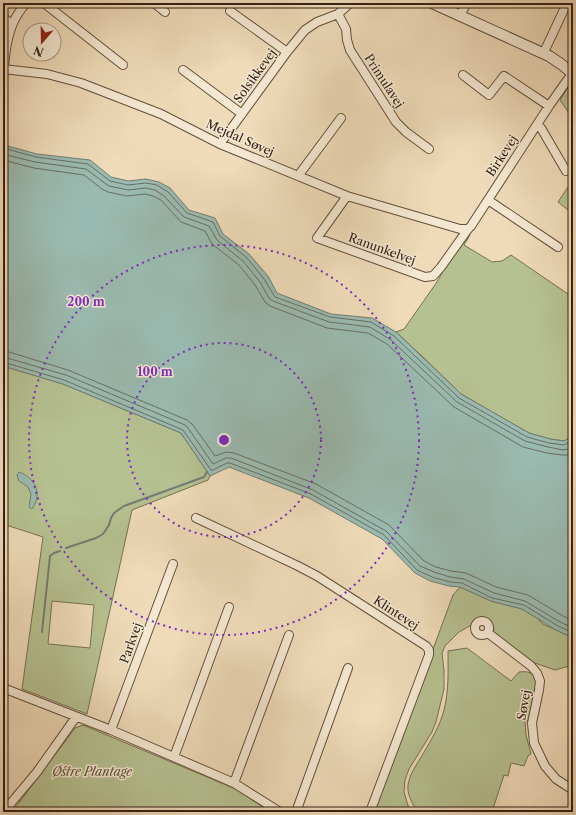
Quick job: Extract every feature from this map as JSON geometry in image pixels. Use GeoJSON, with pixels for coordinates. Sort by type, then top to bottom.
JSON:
{"type":"FeatureCollection","features":[{"type":"Feature","properties":{"kind":"street"},"geometry":{"type":"LineString","coordinates":[[4,68],[5,51],[14,19],[26,3]]}},
{"type":"Feature","properties":{"kind":"street"},"geometry":{"type":"LineString","coordinates":[[44,3],[123,65]]}},
{"type":"Feature","properties":{"kind":"street"},"geometry":{"type":"LineString","coordinates":[[154,3],[165,12]]}},
{"type":"Feature","properties":{"kind":"street","name":"Solsikkevej"},"geometry":{"type":"LineString","coordinates":[[220,144],[305,30],[317,22],[338,14],[350,3]]}},
{"type":"Feature","properties":{"kind":"street"},"geometry":{"type":"LineString","coordinates":[[432,3],[542,53],[561,64],[573,74]]}},
{"type":"Feature","properties":{"kind":"street"},"geometry":{"type":"LineString","coordinates":[[460,15],[467,3]]}},
{"type":"Feature","properties":{"kind":"street"},"geometry":{"type":"LineString","coordinates":[[542,53],[545,50],[567,3]]}},
{"type":"Feature","properties":{"kind":"street","name":"Solsikkevej"},"geometry":{"type":"LineString","coordinates":[[230,11],[288,52]]}},
{"type":"Feature","properties":{"kind":"street","name":"Primulavej"},"geometry":{"type":"LineString","coordinates":[[338,14],[346,29],[346,40],[350,50],[396,122],[406,132],[429,149]]}},
{"type":"Feature","properties":{"kind":"street"},"geometry":{"type":"LineString","coordinates":[[3,17],[12,25]]}},
{"type":"Feature","properties":{"kind":"street","name":"Mejdal Søvej"},"geometry":{"type":"LineString","coordinates":[[4,68],[47,74],[81,83],[161,114],[220,144],[347,196],[460,229],[468,229]]}},
{"type":"Feature","properties":{"kind":"street","name":"Solsikkevej"},"geometry":{"type":"LineString","coordinates":[[183,70],[242,114]]}},
{"type":"Feature","properties":{"kind":"street","name":"Birkevej"},"geometry":{"type":"LineString","coordinates":[[468,229],[549,106],[573,74]]}},
{"type":"Feature","properties":{"kind":"street"},"geometry":{"type":"LineString","coordinates":[[463,75],[489,95],[504,76],[549,106]]}},
{"type":"Feature","properties":{"kind":"street"},"geometry":{"type":"LineString","coordinates":[[298,176],[340,118]]}},
{"type":"Feature","properties":{"kind":"street"},"geometry":{"type":"LineString","coordinates":[[537,125],[541,128],[566,171]]}},
{"type":"Feature","properties":{"kind":"street","name":"Ranunkelvej"},"geometry":{"type":"LineString","coordinates":[[347,196],[317,238],[425,277],[433,276],[468,229]]}},
{"type":"Feature","properties":{"kind":"street"},"geometry":{"type":"LineString","coordinates":[[488,200],[558,247]]}},
{"type":"Feature","properties":{"kind":"street","name":"Klintevej"},"geometry":{"type":"LineString","coordinates":[[196,518],[317,576],[426,646],[429,650],[429,654],[370,812]]}},
{"type":"Feature","properties":{"kind":"street","name":"Parkvej"},"geometry":{"type":"LineString","coordinates":[[111,730],[173,564]]}},
{"type":"Feature","properties":{"kind":"street"},"geometry":{"type":"LineString","coordinates":[[174,757],[229,607]]}},
{"type":"Feature","properties":{"kind":"street","name":"Søvej"},"geometry":{"type":"LineString","coordinates":[[488,633],[531,666],[537,673],[540,681],[532,723],[534,743],[545,766],[556,778],[573,790]]}},
{"type":"Feature","properties":{"kind":"street"},"geometry":{"type":"LineString","coordinates":[[234,783],[289,635]]}},
{"type":"Feature","properties":{"kind":"street"},"geometry":{"type":"LineString","coordinates":[[296,812],[348,668]]}},
{"type":"Feature","properties":{"kind":"street"},"geometry":{"type":"LineString","coordinates":[[3,688],[111,730],[234,783],[280,812]]}},
{"type":"Feature","properties":{"kind":"street"},"geometry":{"type":"LineString","coordinates":[[5,812],[37,772],[76,717]]}},
{"type":"Feature","properties":{"kind":"green space"},"geometry":{"type":"Polygon","coordinates":[[[572,85],[573,119],[560,100],[567,89],[572,85]]]}},
{"type":"Feature","properties":{"kind":"green space"},"geometry":{"type":"Polygon","coordinates":[[[568,187],[573,195],[573,214],[558,202],[568,187]]]}},
{"type":"Feature","properties":{"kind":"green space"},"geometry":{"type":"Polygon","coordinates":[[[467,234],[470,235],[464,245],[492,262],[502,261],[511,255],[568,294],[573,287],[573,436],[564,441],[529,433],[461,394],[396,332],[404,329],[437,282],[450,258],[467,234]]]}},
{"type":"Feature","properties":{"kind":"green space"},"geometry":{"type":"Polygon","coordinates":[[[3,366],[63,384],[181,433],[210,476],[208,480],[132,510],[87,714],[22,689],[43,537],[3,524],[3,366]],[[52,601],[48,644],[90,648],[94,605],[52,601]]]}},
{"type":"Feature","properties":{"kind":"green space"},"geometry":{"type":"Polygon","coordinates":[[[460,587],[491,601],[522,609],[537,618],[543,624],[573,638],[573,665],[555,670],[532,662],[493,634],[494,628],[487,619],[481,618],[459,632],[445,646],[442,653],[444,689],[436,722],[432,732],[409,769],[405,780],[404,792],[410,812],[373,812],[453,595],[460,587]]]}},
{"type":"Feature","properties":{"kind":"green space"},"geometry":{"type":"Polygon","coordinates":[[[467,648],[511,681],[519,672],[530,673],[534,676],[537,681],[530,721],[525,720],[526,735],[531,754],[528,756],[524,766],[511,763],[508,776],[504,775],[492,812],[427,812],[422,808],[415,808],[411,800],[408,788],[410,776],[435,733],[446,703],[448,651],[467,648]]]}},
{"type":"Feature","properties":{"kind":"green space","name":"Østre Plantage"},"geometry":{"type":"Polygon","coordinates":[[[83,725],[238,790],[270,812],[12,812],[75,728],[83,725]]]}},
{"type":"Feature","properties":{"kind":"water"},"geometry":{"type":"Polygon","coordinates":[[[3,143],[4,145],[37,154],[90,160],[111,177],[128,181],[146,179],[159,182],[170,188],[189,210],[215,218],[223,234],[249,254],[268,276],[277,293],[331,314],[372,318],[396,332],[461,394],[529,433],[564,441],[573,436],[573,638],[556,630],[522,609],[491,601],[460,587],[430,581],[415,573],[382,539],[309,498],[229,467],[210,476],[181,433],[63,384],[3,366],[3,143]]]}},
{"type":"Feature","properties":{"kind":"water"},"geometry":{"type":"Polygon","coordinates":[[[19,472],[29,478],[36,487],[37,497],[32,509],[29,507],[31,494],[28,487],[19,481],[17,475],[19,472]]]}},
{"type":"Feature","properties":{"kind":"waterway"},"geometry":{"type":"LineString","coordinates":[[66,548],[96,538],[103,534],[114,513],[124,506],[204,477],[207,472]]}},
{"type":"Feature","properties":{"kind":"waterway"},"geometry":{"type":"LineString","coordinates":[[42,632],[50,556],[60,551]]}}]}
